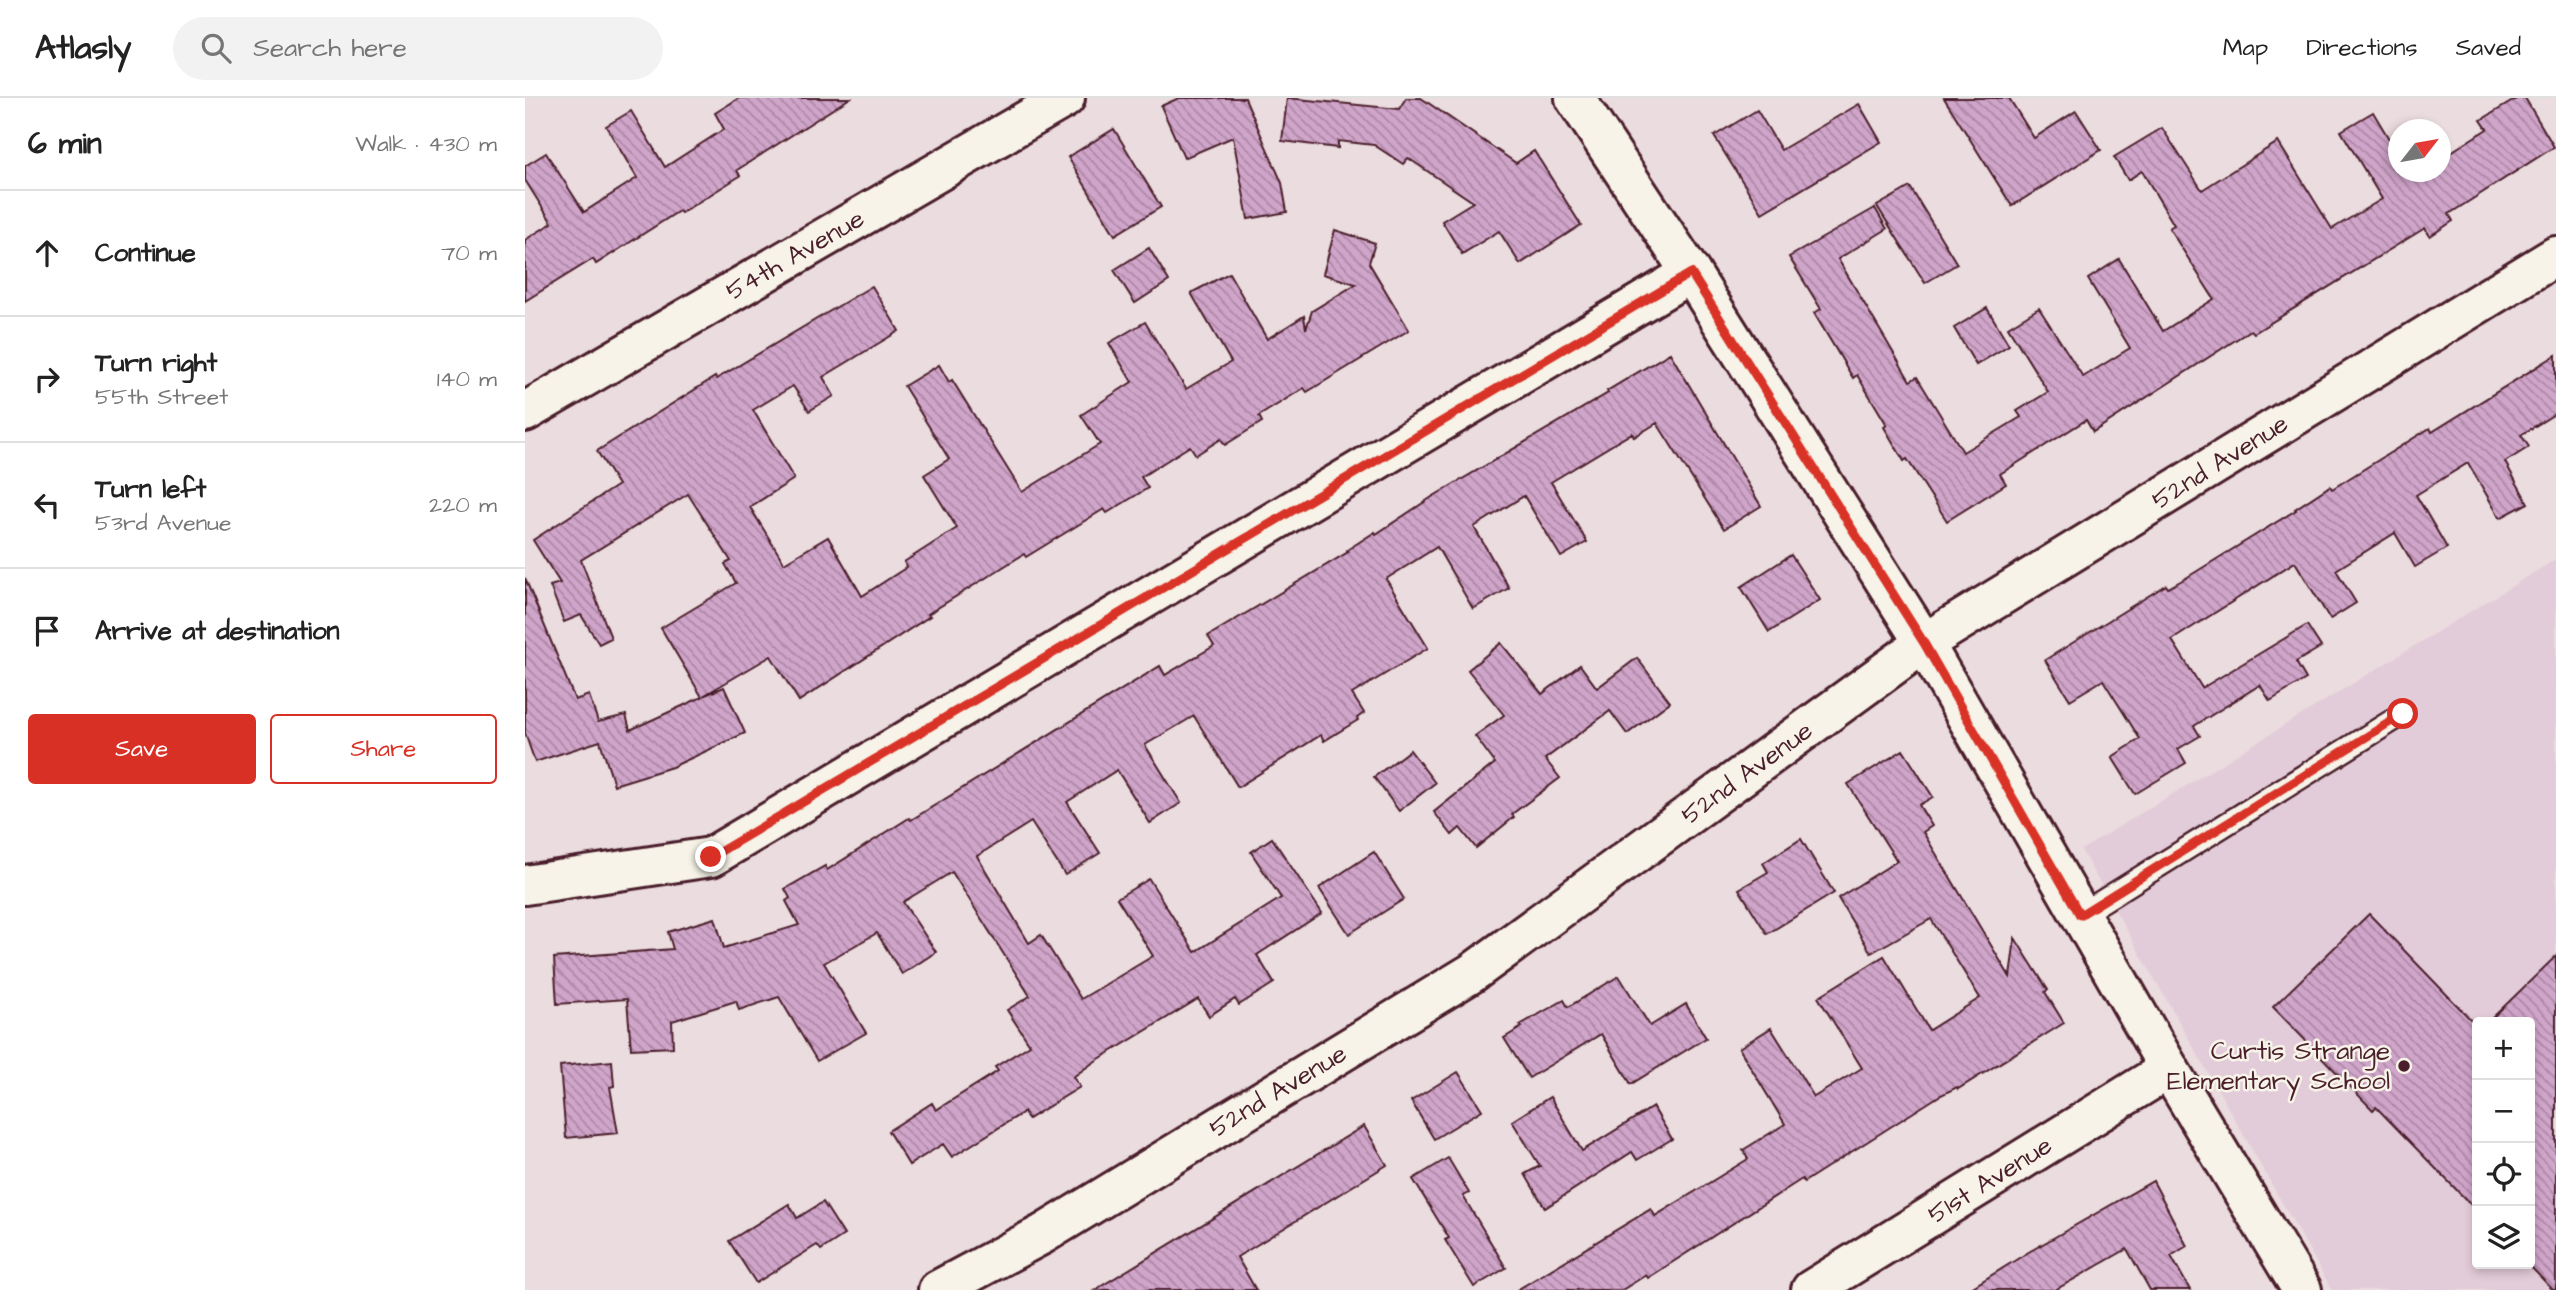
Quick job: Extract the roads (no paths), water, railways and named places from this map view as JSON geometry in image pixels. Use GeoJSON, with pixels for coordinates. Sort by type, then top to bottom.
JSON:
{"type":"FeatureCollection","features":[{"type":"Feature","properties":{"kind":"street","name":"54th Avenue"},"geometry":{"type":"LineString","coordinates":[[525,412],[1065,98]]}},
{"type":"Feature","properties":{"kind":"street"},"geometry":{"type":"LineString","coordinates":[[1576,98],[1691,273],[1924,643],[2169,1069],[2302,1290]]}},
{"type":"Feature","properties":{"kind":"street","name":"52nd Avenue"},"geometry":{"type":"LineString","coordinates":[[938,1290],[1043,1234],[1472,973],[1924,643],[2556,256]]}},
{"type":"Feature","properties":{"kind":"street"},"geometry":{"type":"LineString","coordinates":[[525,885],[711,857],[1691,273]]}},
{"type":"Feature","properties":{"kind":"street","name":"51st Avenue"},"geometry":{"type":"LineString","coordinates":[[1811,1290],[2169,1069]]}},
{"type":"Feature","properties":{"kind":"lane"},"geometry":{"type":"LineString","coordinates":[[2080,915],[2403,714]]}},
{"type":"Feature","properties":{"kind":"place","name":"Curtis Strange Elementary School"},"geometry":{"type":"Point","coordinates":[2404,1066]}}]}
